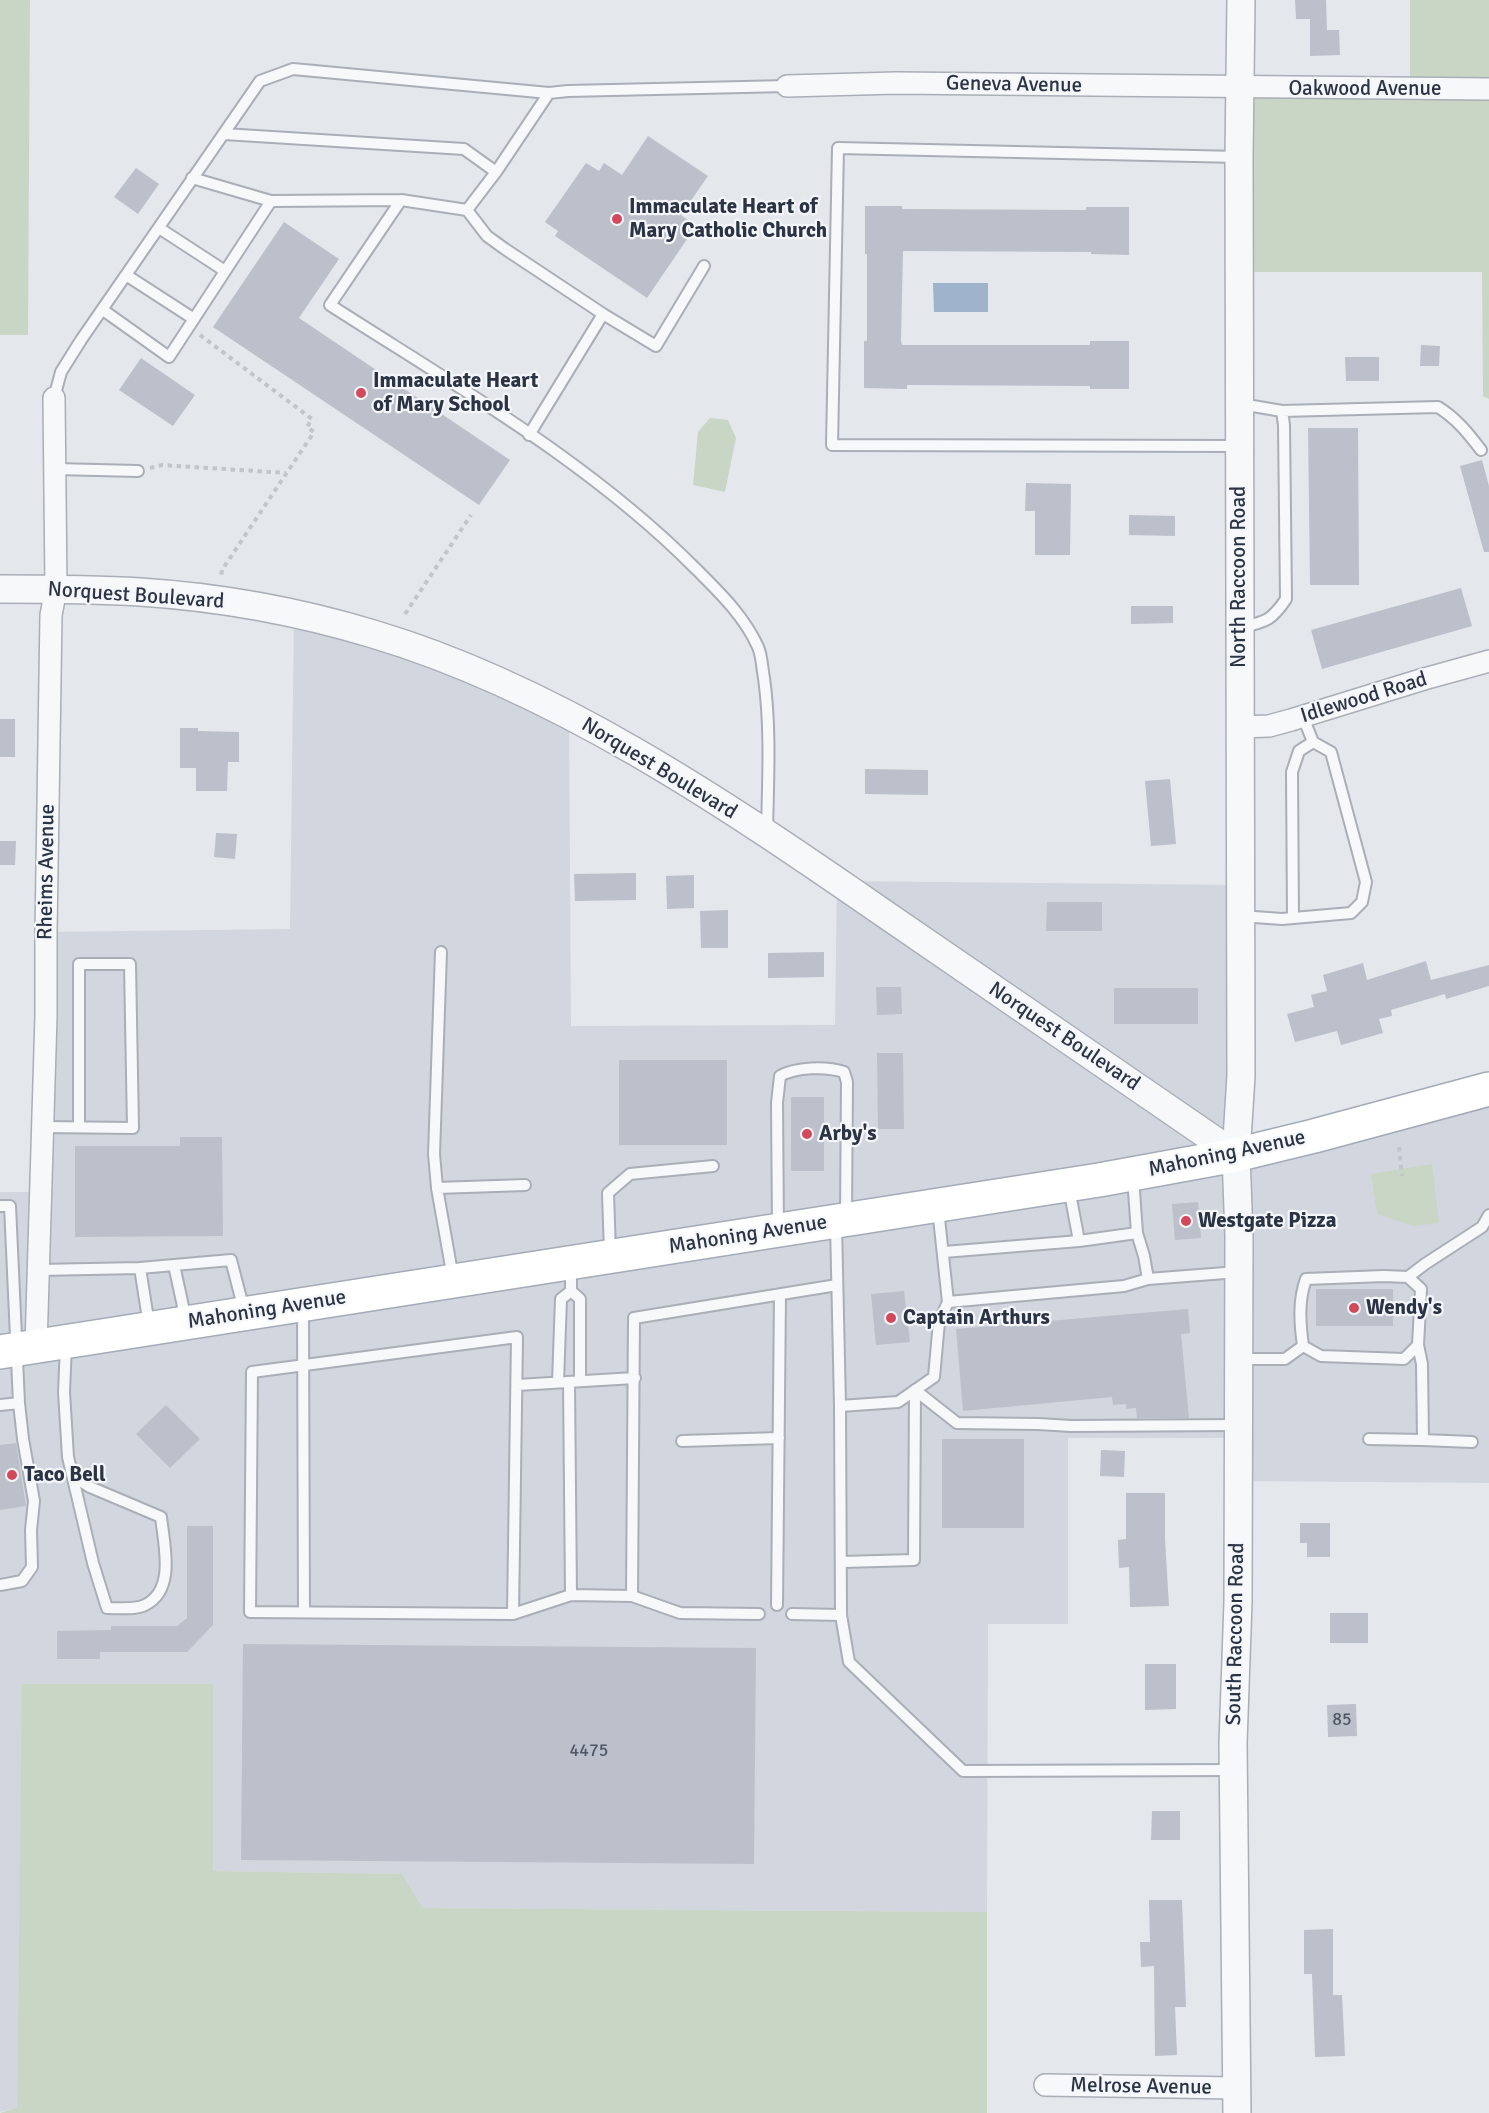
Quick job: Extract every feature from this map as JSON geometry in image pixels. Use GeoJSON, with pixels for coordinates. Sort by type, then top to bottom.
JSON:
{"type":"FeatureCollection","features":[{"type":"Feature","properties":{"kind":"main road","name":"Mahoning Avenue"},"geometry":{"type":"LineString","coordinates":[[29,1347],[454,1281],[571,1277],[610,1256],[1069,1185],[1236,1155],[1489,1089]]}},
{"type":"Feature","properties":{"kind":"street","name":"North Raccoon Road"},"geometry":{"type":"LineString","coordinates":[[1236,1155],[1241,1076],[1239,157],[1241,0]]}},
{"type":"Feature","properties":{"kind":"street","name":"Geneva Avenue"},"geometry":{"type":"LineString","coordinates":[[787,86],[896,83],[1241,88]]}},
{"type":"Feature","properties":{"kind":"street","name":"Oakwood Avenue"},"geometry":{"type":"LineString","coordinates":[[1241,88],[1489,90]]}},
{"type":"Feature","properties":{"kind":"street","name":"Rheims Avenue"},"geometry":{"type":"LineString","coordinates":[[29,1347],[39,1270],[46,1016],[51,615],[56,589],[54,398]]}},
{"type":"Feature","properties":{"kind":"street","name":"Norquest Boulevard"},"geometry":{"type":"LineString","coordinates":[[0,589],[139,592],[217,599],[294,614],[373,634],[447,659],[506,684],[582,723],[669,773],[766,835],[1236,1155]]}},
{"type":"Feature","properties":{"kind":"street","name":"Idlewood Road"},"geometry":{"type":"LineString","coordinates":[[1239,727],[1269,726],[1424,679],[1489,662]]}},
{"type":"Feature","properties":{"kind":"street","name":"South Raccoon Road"},"geometry":{"type":"LineString","coordinates":[[1236,1155],[1239,1425],[1238,1602],[1233,1770],[1237,2101]]}},
{"type":"Feature","properties":{"kind":"street","name":"Melrose Avenue"},"geometry":{"type":"LineString","coordinates":[[1045,2085],[1237,2101]]}},
{"type":"Feature","properties":{"kind":"lane"},"geometry":{"type":"LineString","coordinates":[[54,398],[61,372],[260,81],[293,69],[549,93],[787,86]]}},
{"type":"Feature","properties":{"kind":"lane"},"geometry":{"type":"LineString","coordinates":[[468,210],[549,93]]}},
{"type":"Feature","properties":{"kind":"lane"},"geometry":{"type":"LineString","coordinates":[[224,134],[464,149],[496,172]]}},
{"type":"Feature","properties":{"kind":"lane"},"geometry":{"type":"LineString","coordinates":[[1239,157],[838,148],[832,446],[1239,446]]}},
{"type":"Feature","properties":{"kind":"lane"},"geometry":{"type":"LineString","coordinates":[[192,178],[271,201],[401,200],[468,210],[488,236],[505,249],[656,346],[704,266]]}},
{"type":"Feature","properties":{"kind":"lane"},"geometry":{"type":"LineString","coordinates":[[401,200],[330,305],[584,472],[676,549],[737,610],[759,648],[768,714],[766,835]]}},
{"type":"Feature","properties":{"kind":"lane"},"geometry":{"type":"LineString","coordinates":[[103,310],[169,357],[271,201]]}},
{"type":"Feature","properties":{"kind":"lane"},"geometry":{"type":"LineString","coordinates":[[159,228],[225,271]]}},
{"type":"Feature","properties":{"kind":"lane"},"geometry":{"type":"LineString","coordinates":[[126,276],[191,323]]}},
{"type":"Feature","properties":{"kind":"lane"},"geometry":{"type":"LineString","coordinates":[[529,435],[603,314]]}},
{"type":"Feature","properties":{"kind":"lane"},"geometry":{"type":"LineString","coordinates":[[1239,404],[1282,411],[1438,407],[1453,416],[1481,450]]}},
{"type":"Feature","properties":{"kind":"lane"},"geometry":{"type":"LineString","coordinates":[[1239,628],[1266,622],[1286,599],[1282,411]]}},
{"type":"Feature","properties":{"kind":"lane"},"geometry":{"type":"LineString","coordinates":[[55,469],[138,471]]}},
{"type":"Feature","properties":{"kind":"lane"},"geometry":{"type":"LineString","coordinates":[[1240,916],[1282,920],[1351,913],[1362,902],[1366,882],[1331,752],[1313,742],[1303,717]]}},
{"type":"Feature","properties":{"kind":"lane"},"geometry":{"type":"LineString","coordinates":[[1293,918],[1292,772],[1299,752],[1313,742]]}},
{"type":"Feature","properties":{"kind":"lane"},"geometry":{"type":"LineString","coordinates":[[441,952],[434,1154],[437,1188],[454,1281]]}},
{"type":"Feature","properties":{"kind":"lane"},"geometry":{"type":"LineString","coordinates":[[42,1127],[133,1128],[130,964],[79,964],[79,1127]]}},
{"type":"Feature","properties":{"kind":"lane"},"geometry":{"type":"LineString","coordinates":[[778,1230],[777,1103],[780,1076],[791,1070],[836,1069],[844,1072],[847,1082],[837,1285],[841,1615],[849,1662],[963,1771],[1233,1770]]}},
{"type":"Feature","properties":{"kind":"lane"},"geometry":{"type":"LineString","coordinates":[[610,1256],[607,1222],[608,1193],[630,1174],[713,1166]]}},
{"type":"Feature","properties":{"kind":"lane"},"geometry":{"type":"LineString","coordinates":[[1132,1174],[1137,1233],[1148,1279]]}},
{"type":"Feature","properties":{"kind":"lane"},"geometry":{"type":"LineString","coordinates":[[437,1188],[525,1185]]}},
{"type":"Feature","properties":{"kind":"lane"},"geometry":{"type":"LineString","coordinates":[[1069,1185],[1079,1241]]}},
{"type":"Feature","properties":{"kind":"lane"},"geometry":{"type":"LineString","coordinates":[[840,1406],[898,1402],[934,1377],[939,1322],[948,1302],[937,1205]]}},
{"type":"Feature","properties":{"kind":"lane"},"geometry":{"type":"LineString","coordinates":[[0,1206],[10,1206],[5,1215],[13,1284],[29,1347],[64,1392],[69,1457],[73,1476],[93,1563],[107,1608],[144,1606],[159,1596],[165,1575],[161,1517],[90,1487],[73,1476]]}},
{"type":"Feature","properties":{"kind":"lane"},"geometry":{"type":"LineString","coordinates":[[1303,1346],[1300,1326],[1301,1293],[1306,1279],[1408,1277],[1482,1227],[1489,1215]]}},
{"type":"Feature","properties":{"kind":"lane"},"geometry":{"type":"LineString","coordinates":[[944,1252],[1079,1241],[1137,1233]]}},
{"type":"Feature","properties":{"kind":"lane"},"geometry":{"type":"LineString","coordinates":[[39,1270],[140,1268],[231,1260],[245,1314]]}},
{"type":"Feature","properties":{"kind":"lane"},"geometry":{"type":"LineString","coordinates":[[174,1265],[187,1322]]}},
{"type":"Feature","properties":{"kind":"lane"},"geometry":{"type":"LineString","coordinates":[[140,1268],[150,1328]]}},
{"type":"Feature","properties":{"kind":"lane"},"geometry":{"type":"LineString","coordinates":[[948,1302],[1124,1286],[1148,1279],[1239,1272]]}},
{"type":"Feature","properties":{"kind":"lane"},"geometry":{"type":"LineString","coordinates":[[571,1277],[561,1299],[569,1382],[571,1595]]}},
{"type":"Feature","properties":{"kind":"lane"},"geometry":{"type":"LineString","coordinates":[[569,1382],[580,1299],[571,1277]]}},
{"type":"Feature","properties":{"kind":"lane"},"geometry":{"type":"LineString","coordinates":[[1408,1277],[1421,1289],[1418,1345],[1422,1364],[1423,1440]]}},
{"type":"Feature","properties":{"kind":"lane"},"geometry":{"type":"LineString","coordinates":[[0,1284],[13,1284]]}},
{"type":"Feature","properties":{"kind":"lane"},"geometry":{"type":"LineString","coordinates":[[632,1596],[634,1318],[837,1285]]}},
{"type":"Feature","properties":{"kind":"lane"},"geometry":{"type":"LineString","coordinates":[[777,1605],[780,1294]]}},
{"type":"Feature","properties":{"kind":"lane"},"geometry":{"type":"LineString","coordinates":[[303,1304],[304,1612]]}},
{"type":"Feature","properties":{"kind":"lane"},"geometry":{"type":"LineString","coordinates":[[513,1614],[517,1337],[252,1372],[250,1612],[513,1614],[571,1595],[632,1596],[680,1613],[759,1614]]}},
{"type":"Feature","properties":{"kind":"lane"},"geometry":{"type":"LineString","coordinates":[[1303,1346],[1321,1356],[1404,1359],[1418,1345]]}},
{"type":"Feature","properties":{"kind":"lane"},"geometry":{"type":"LineString","coordinates":[[1239,1359],[1285,1359],[1303,1346]]}},
{"type":"Feature","properties":{"kind":"lane"},"geometry":{"type":"LineString","coordinates":[[0,1585],[22,1581],[32,1567],[31,1530],[34,1501],[19,1402],[29,1347]]}},
{"type":"Feature","properties":{"kind":"lane"},"geometry":{"type":"LineString","coordinates":[[517,1385],[635,1378]]}},
{"type":"Feature","properties":{"kind":"lane"},"geometry":{"type":"LineString","coordinates":[[915,1390],[957,1424],[1239,1425]]}},
{"type":"Feature","properties":{"kind":"lane"},"geometry":{"type":"LineString","coordinates":[[842,1562],[914,1560],[915,1390]]}},
{"type":"Feature","properties":{"kind":"lane"},"geometry":{"type":"LineString","coordinates":[[0,1405],[19,1402]]}},
{"type":"Feature","properties":{"kind":"lane"},"geometry":{"type":"LineString","coordinates":[[682,1441],[779,1438]]}},
{"type":"Feature","properties":{"kind":"lane"},"geometry":{"type":"LineString","coordinates":[[1369,1439],[1472,1442]]}},
{"type":"Feature","properties":{"kind":"lane"},"geometry":{"type":"LineString","coordinates":[[792,1614],[841,1615]]}},
{"type":"Feature","properties":{"kind":"path"},"geometry":{"type":"LineString","coordinates":[[191,323],[312,419],[307,427],[314,432],[222,570],[217,599]]}},
{"type":"Feature","properties":{"kind":"path"},"geometry":{"type":"LineString","coordinates":[[138,471],[162,465],[286,474]]}},
{"type":"Feature","properties":{"kind":"path"},"geometry":{"type":"LineString","coordinates":[[405,614],[471,515]]}},
{"type":"Feature","properties":{"kind":"path"},"geometry":{"type":"LineString","coordinates":[[1399,1147],[1402,1176]]}},
{"type":"Feature","properties":{"kind":"shaded area"},"geometry":{"type":"Polygon","coordinates":[[[294,613],[569,716],[571,1026],[835,1025],[837,881],[1240,885],[1237,1154],[1489,1089],[1489,1483],[1238,1481],[1238,1438],[1068,1438],[1068,1624],[988,1624],[987,1912],[423,1908],[402,1874],[213,1871],[213,1684],[23,1684],[17,2107],[0,2112],[0,1192],[40,1192],[46,932],[290,929],[294,613]]]}},
{"type":"Feature","properties":{"kind":"green space"},"geometry":{"type":"Polygon","coordinates":[[[0,0],[30,0],[28,335],[0,335],[0,0]]]}},
{"type":"Feature","properties":{"kind":"green space"},"geometry":{"type":"Polygon","coordinates":[[[1410,0],[1489,0],[1489,399],[1483,396],[1482,272],[1239,272],[1241,88],[1410,89],[1410,0]]]}},
{"type":"Feature","properties":{"kind":"green space"},"geometry":{"type":"Polygon","coordinates":[[[710,418],[728,420],[736,438],[725,492],[693,485],[698,432],[710,418]]]}},
{"type":"Feature","properties":{"kind":"green space"},"geometry":{"type":"Polygon","coordinates":[[[1432,1164],[1439,1223],[1413,1226],[1377,1214],[1371,1174],[1432,1164]]]}},
{"type":"Feature","properties":{"kind":"green space"},"geometry":{"type":"Polygon","coordinates":[[[22,1684],[213,1684],[213,1871],[402,1874],[423,1908],[987,1912],[987,2113],[0,2113],[17,2107],[22,1684]]]}},
{"type":"Feature","properties":{"kind":"water"},"geometry":{"type":"Polygon","coordinates":[[[933,283],[988,283],[988,312],[934,312],[933,283]]]}},
{"type":"Feature","properties":{"kind":"building"},"geometry":{"type":"Polygon","coordinates":[[[1295,0],[1326,0],[1327,30],[1339,30],[1340,55],[1310,56],[1310,19],[1296,19],[1295,0]]]}},
{"type":"Feature","properties":{"kind":"building","name":"Immaculate Heart of Mary Catholic Church"},"geometry":{"type":"Polygon","coordinates":[[[648,136],[708,176],[681,215],[696,226],[647,298],[555,236],[558,231],[545,222],[586,163],[599,171],[604,163],[622,175],[648,136]]]}},
{"type":"Feature","properties":{"kind":"building"},"geometry":{"type":"Polygon","coordinates":[[[136,168],[159,184],[138,214],[114,197],[136,168]]]}},
{"type":"Feature","properties":{"kind":"building"},"geometry":{"type":"Polygon","coordinates":[[[865,206],[902,206],[902,209],[1086,210],[1086,207],[1129,207],[1129,255],[1091,254],[1091,252],[903,251],[901,341],[902,345],[1090,345],[1090,341],[1129,341],[1129,389],[1090,389],[1090,386],[907,385],[907,389],[864,388],[864,341],[867,341],[865,206]]]}},
{"type":"Feature","properties":{"kind":"building","name":"Immaculate Heart of Mary School"},"geometry":{"type":"Polygon","coordinates":[[[284,222],[339,259],[299,318],[510,460],[479,505],[213,327],[284,222]]]}},
{"type":"Feature","properties":{"kind":"building"},"geometry":{"type":"Polygon","coordinates":[[[1421,345],[1440,346],[1439,366],[1420,366],[1421,345]]]}},
{"type":"Feature","properties":{"kind":"building"},"geometry":{"type":"Polygon","coordinates":[[[1345,357],[1379,357],[1379,381],[1346,381],[1345,357]]]}},
{"type":"Feature","properties":{"kind":"building"},"geometry":{"type":"Polygon","coordinates":[[[141,358],[195,395],[173,426],[119,390],[141,358]]]}},
{"type":"Feature","properties":{"kind":"building"},"geometry":{"type":"Polygon","coordinates":[[[1308,428],[1358,428],[1359,585],[1310,585],[1308,428]]]}},
{"type":"Feature","properties":{"kind":"building"},"geometry":{"type":"Polygon","coordinates":[[[1482,460],[1489,486],[1489,552],[1484,552],[1460,466],[1482,460]]]}},
{"type":"Feature","properties":{"kind":"building"},"geometry":{"type":"Polygon","coordinates":[[[1026,483],[1071,484],[1070,555],[1035,555],[1035,511],[1025,511],[1026,483]]]}},
{"type":"Feature","properties":{"kind":"building"},"geometry":{"type":"Polygon","coordinates":[[[1129,515],[1175,516],[1175,536],[1129,535],[1129,515]]]}},
{"type":"Feature","properties":{"kind":"building"},"geometry":{"type":"Polygon","coordinates":[[[1461,588],[1472,626],[1322,669],[1311,630],[1461,588]]]}},
{"type":"Feature","properties":{"kind":"building"},"geometry":{"type":"Polygon","coordinates":[[[1131,606],[1173,606],[1173,623],[1131,624],[1131,606]]]}},
{"type":"Feature","properties":{"kind":"building"},"geometry":{"type":"Polygon","coordinates":[[[0,719],[15,719],[15,757],[0,757],[0,719]]]}},
{"type":"Feature","properties":{"kind":"building"},"geometry":{"type":"Polygon","coordinates":[[[180,728],[239,732],[239,762],[228,762],[227,791],[196,791],[196,768],[180,768],[180,728]]]}},
{"type":"Feature","properties":{"kind":"building"},"geometry":{"type":"Polygon","coordinates":[[[865,769],[928,770],[928,795],[865,794],[865,769]]]}},
{"type":"Feature","properties":{"kind":"building"},"geometry":{"type":"Polygon","coordinates":[[[1170,779],[1176,844],[1151,846],[1145,781],[1170,779]]]}},
{"type":"Feature","properties":{"kind":"building"},"geometry":{"type":"Polygon","coordinates":[[[216,833],[237,834],[235,859],[214,857],[216,833]]]}},
{"type":"Feature","properties":{"kind":"building"},"geometry":{"type":"Polygon","coordinates":[[[0,841],[16,841],[15,865],[0,865],[0,841]]]}},
{"type":"Feature","properties":{"kind":"building"},"geometry":{"type":"Polygon","coordinates":[[[636,873],[636,900],[575,901],[574,874],[636,873]]]}},
{"type":"Feature","properties":{"kind":"building"},"geometry":{"type":"Polygon","coordinates":[[[694,875],[694,908],[667,909],[666,876],[694,875]]]}},
{"type":"Feature","properties":{"kind":"building"},"geometry":{"type":"Polygon","coordinates":[[[1047,902],[1102,902],[1102,931],[1046,931],[1047,902]]]}},
{"type":"Feature","properties":{"kind":"building"},"geometry":{"type":"Polygon","coordinates":[[[728,910],[728,948],[701,948],[700,911],[728,910]]]}},
{"type":"Feature","properties":{"kind":"building"},"geometry":{"type":"Polygon","coordinates":[[[824,952],[824,977],[768,978],[768,953],[824,952]]]}},
{"type":"Feature","properties":{"kind":"building"},"geometry":{"type":"Polygon","coordinates":[[[1426,961],[1431,980],[1489,965],[1489,986],[1446,999],[1445,994],[1391,1010],[1392,1016],[1379,1019],[1383,1033],[1341,1045],[1337,1031],[1295,1042],[1287,1014],[1314,1007],[1311,995],[1327,991],[1323,975],[1363,963],[1367,980],[1426,961]]]}},
{"type":"Feature","properties":{"kind":"building"},"geometry":{"type":"Polygon","coordinates":[[[876,987],[901,987],[902,1014],[877,1015],[876,987]]]}},
{"type":"Feature","properties":{"kind":"building"},"geometry":{"type":"Polygon","coordinates":[[[1114,988],[1198,988],[1198,1024],[1114,1024],[1114,988]]]}},
{"type":"Feature","properties":{"kind":"building"},"geometry":{"type":"Polygon","coordinates":[[[877,1053],[903,1053],[904,1129],[878,1129],[877,1053]]]}},
{"type":"Feature","properties":{"kind":"building"},"geometry":{"type":"Polygon","coordinates":[[[619,1060],[727,1060],[727,1145],[619,1145],[619,1060]]]}},
{"type":"Feature","properties":{"kind":"building","name":"Arby's"},"geometry":{"type":"Polygon","coordinates":[[[791,1097],[824,1097],[824,1171],[791,1171],[791,1097]]]}},
{"type":"Feature","properties":{"kind":"building"},"geometry":{"type":"Polygon","coordinates":[[[180,1137],[222,1137],[223,1236],[75,1237],[75,1146],[180,1146],[180,1137]]]}},
{"type":"Feature","properties":{"kind":"building","name":"Westgate Pizza"},"geometry":{"type":"Polygon","coordinates":[[[1198,1202],[1201,1238],[1175,1240],[1172,1204],[1198,1202]]]}},
{"type":"Feature","properties":{"kind":"building","name":"Wendy's"},"geometry":{"type":"Polygon","coordinates":[[[1316,1289],[1393,1289],[1393,1326],[1316,1326],[1316,1289]]]}},
{"type":"Feature","properties":{"kind":"building","name":"Captain Arthurs"},"geometry":{"type":"Polygon","coordinates":[[[904,1291],[910,1342],[876,1345],[871,1294],[904,1291]]]}},
{"type":"Feature","properties":{"kind":"building"},"geometry":{"type":"Polygon","coordinates":[[[1188,1309],[1190,1333],[1181,1334],[1189,1418],[1137,1418],[1136,1408],[1126,1409],[1126,1404],[1113,1405],[1112,1397],[963,1411],[956,1329],[1188,1309]]]}},
{"type":"Feature","properties":{"kind":"building"},"geometry":{"type":"Polygon","coordinates":[[[166,1405],[200,1439],[170,1468],[136,1434],[166,1405]]]}},
{"type":"Feature","properties":{"kind":"building"},"geometry":{"type":"Polygon","coordinates":[[[942,1439],[1024,1439],[1024,1528],[942,1528],[942,1439]]]}},
{"type":"Feature","properties":{"kind":"building","name":"Taco Bell"},"geometry":{"type":"Polygon","coordinates":[[[16,1443],[26,1506],[0,1510],[0,1445],[16,1443]]]}},
{"type":"Feature","properties":{"kind":"building"},"geometry":{"type":"Polygon","coordinates":[[[1101,1450],[1125,1451],[1124,1477],[1100,1476],[1101,1450]]]}},
{"type":"Feature","properties":{"kind":"building"},"geometry":{"type":"Polygon","coordinates":[[[1126,1493],[1165,1493],[1169,1606],[1130,1607],[1129,1567],[1119,1568],[1118,1540],[1126,1539],[1126,1493]]]}},
{"type":"Feature","properties":{"kind":"building"},"geometry":{"type":"Polygon","coordinates":[[[1300,1523],[1330,1523],[1330,1557],[1307,1557],[1307,1543],[1300,1543],[1300,1523]]]}},
{"type":"Feature","properties":{"kind":"building"},"geometry":{"type":"Polygon","coordinates":[[[187,1526],[213,1526],[213,1625],[187,1652],[100,1652],[100,1659],[57,1659],[57,1631],[111,1630],[111,1626],[177,1626],[187,1618],[187,1526]]]}},
{"type":"Feature","properties":{"kind":"building"},"geometry":{"type":"Polygon","coordinates":[[[1330,1613],[1368,1613],[1368,1643],[1330,1643],[1330,1613]]]}},
{"type":"Feature","properties":{"kind":"building"},"geometry":{"type":"Polygon","coordinates":[[[243,1644],[756,1648],[754,1864],[241,1860],[243,1644]]]}},
{"type":"Feature","properties":{"kind":"building"},"geometry":{"type":"Polygon","coordinates":[[[1145,1664],[1176,1664],[1176,1709],[1145,1710],[1145,1664]]]}},
{"type":"Feature","properties":{"kind":"building"},"geometry":{"type":"Polygon","coordinates":[[[1356,1704],[1357,1736],[1328,1737],[1327,1705],[1356,1704]]]}},
{"type":"Feature","properties":{"kind":"building"},"geometry":{"type":"Polygon","coordinates":[[[1152,1811],[1180,1811],[1180,1840],[1151,1840],[1152,1811]]]}},
{"type":"Feature","properties":{"kind":"building"},"geometry":{"type":"Polygon","coordinates":[[[1149,1900],[1182,1900],[1186,2007],[1175,2007],[1177,2055],[1155,2056],[1154,1966],[1141,1967],[1140,1942],[1150,1942],[1149,1900]]]}},
{"type":"Feature","properties":{"kind":"building"},"geometry":{"type":"Polygon","coordinates":[[[1333,1929],[1333,1995],[1342,1995],[1345,2056],[1315,2057],[1312,1974],[1304,1974],[1304,1930],[1333,1929]]]}},
{"type":"Feature","properties":{"kind":"place","name":"Immaculate Heart of Mary Catholic Church"},"geometry":{"type":"Point","coordinates":[617,219]}},
{"type":"Feature","properties":{"kind":"place","name":"Immaculate Heart of Mary School"},"geometry":{"type":"Point","coordinates":[361,393]}},
{"type":"Feature","properties":{"kind":"place","name":"Arby's"},"geometry":{"type":"Point","coordinates":[807,1134]}},
{"type":"Feature","properties":{"kind":"place","name":"Westgate Pizza"},"geometry":{"type":"Point","coordinates":[1186,1221]}},
{"type":"Feature","properties":{"kind":"place","name":"Wendy's"},"geometry":{"type":"Point","coordinates":[1354,1308]}},
{"type":"Feature","properties":{"kind":"place","name":"Captain Arthurs"},"geometry":{"type":"Point","coordinates":[891,1318]}},
{"type":"Feature","properties":{"kind":"place","name":"Taco Bell"},"geometry":{"type":"Point","coordinates":[12,1475]}}]}
